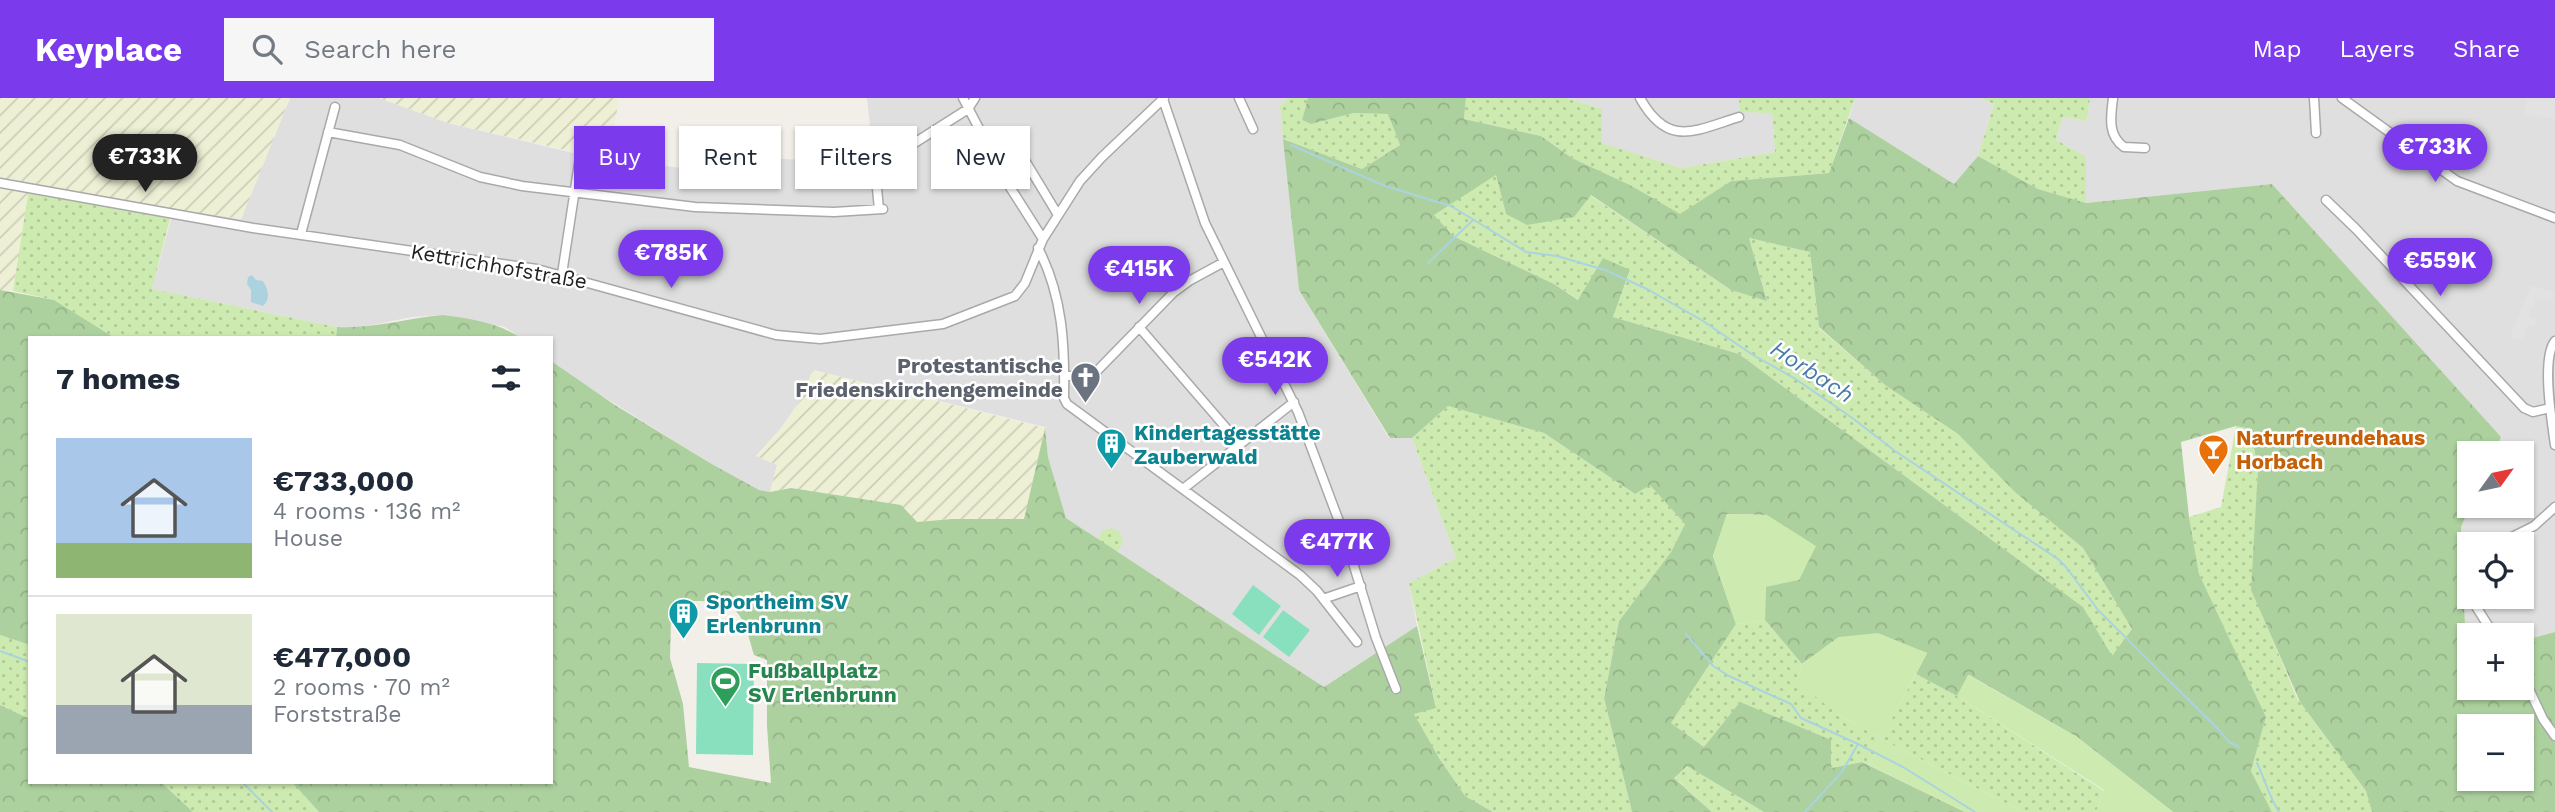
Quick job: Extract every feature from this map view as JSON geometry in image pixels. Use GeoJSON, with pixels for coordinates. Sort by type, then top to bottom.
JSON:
{"type":"FeatureCollection","features":[{"type":"Feature","properties":{"kind":"street"},"geometry":{"type":"LineString","coordinates":[[963,98],[977,126]]}},
{"type":"Feature","properties":{"kind":"street"},"geometry":{"type":"LineString","coordinates":[[328,132],[400,145],[466,172],[498,181],[573,193],[656,204],[788,212],[844,212],[881,209],[875,168],[968,109],[975,98]]}},
{"type":"Feature","properties":{"kind":"street"},"geometry":{"type":"LineString","coordinates":[[1239,98],[1253,129]]}},
{"type":"Feature","properties":{"kind":"street"},"geometry":{"type":"LineString","coordinates":[[1640,98],[1656,122],[1679,132],[1739,117]]}},
{"type":"Feature","properties":{"kind":"street"},"geometry":{"type":"LineString","coordinates":[[2113,98],[2111,128],[2115,139],[2124,147],[2145,148]]}},
{"type":"Feature","properties":{"kind":"street"},"geometry":{"type":"LineString","coordinates":[[2314,98],[2316,133]]}},
{"type":"Feature","properties":{"kind":"street"},"geometry":{"type":"LineString","coordinates":[[2342,98],[2457,181],[2555,218]]}},
{"type":"Feature","properties":{"kind":"street"},"geometry":{"type":"LineString","coordinates":[[1163,99],[1202,214],[1294,402],[1339,521],[1376,638],[1396,689]]}},
{"type":"Feature","properties":{"kind":"street","name":"Kettrichhofstraße"},"geometry":{"type":"LineString","coordinates":[[0,183],[301,234],[516,265],[562,274],[755,329],[786,336],[820,339],[943,324],[1004,302],[1023,288],[1043,239],[1088,171],[1163,99]]}},
{"type":"Feature","properties":{"kind":"street"},"geometry":{"type":"LineString","coordinates":[[301,234],[335,107]]}},
{"type":"Feature","properties":{"kind":"street"},"geometry":{"type":"LineString","coordinates":[[1030,168],[1058,215]]}},
{"type":"Feature","properties":{"kind":"street"},"geometry":{"type":"LineString","coordinates":[[562,274],[574,188]]}},
{"type":"Feature","properties":{"kind":"street"},"geometry":{"type":"LineString","coordinates":[[1011,189],[1043,239]]}},
{"type":"Feature","properties":{"kind":"street"},"geometry":{"type":"LineString","coordinates":[[2326,200],[2524,408],[2533,412],[2550,408]]}},
{"type":"Feature","properties":{"kind":"street"},"geometry":{"type":"LineString","coordinates":[[1038,248],[1051,280],[1061,317],[1064,398],[1067,404],[1289,566],[1323,599],[1357,642]]}},
{"type":"Feature","properties":{"kind":"street"},"geometry":{"type":"LineString","coordinates":[[1065,376],[1094,374],[1182,285],[1224,262]]}},
{"type":"Feature","properties":{"kind":"street"},"geometry":{"type":"LineString","coordinates":[[1139,327],[1240,444]]}},
{"type":"Feature","properties":{"kind":"street"},"geometry":{"type":"LineString","coordinates":[[2555,341],[2550,351],[2550,408],[2555,445]]}},
{"type":"Feature","properties":{"kind":"street"},"geometry":{"type":"LineString","coordinates":[[1183,489],[1294,402]]}},
{"type":"Feature","properties":{"kind":"street"},"geometry":{"type":"LineString","coordinates":[[2522,532],[2534,526],[2555,508]]}},
{"type":"Feature","properties":{"kind":"street"},"geometry":{"type":"LineString","coordinates":[[1323,599],[1361,586]]}},
{"type":"Feature","properties":{"kind":"street"},"geometry":{"type":"LineString","coordinates":[[2534,700],[2555,736]]}},
{"type":"Feature","properties":{"kind":"shaded area"},"geometry":{"type":"Polygon","coordinates":[[[290,98],[379,98],[448,123],[574,153],[574,189],[665,189],[665,166],[679,168],[679,189],[781,189],[781,159],[795,160],[795,189],[917,189],[917,126],[870,126],[867,98],[1288,98],[1280,106],[1299,290],[1389,438],[1412,438],[1456,558],[1409,583],[1417,626],[1324,687],[1066,518],[1048,457],[1045,427],[813,370],[801,399],[782,427],[756,456],[777,465],[770,492],[759,490],[710,463],[564,372],[553,363],[553,336],[518,336],[505,327],[443,315],[412,317],[358,328],[337,327],[152,289],[174,208],[241,219],[290,98]]]}},
{"type":"Feature","properties":{"kind":"shaded area"},"geometry":{"type":"Polygon","coordinates":[[[1567,98],[1739,98],[1741,112],[1772,112],[1775,152],[1681,168],[1601,143],[1602,109],[1567,98]]]}},
{"type":"Feature","properties":{"kind":"shaded area"},"geometry":{"type":"Polygon","coordinates":[[[1855,98],[1980,98],[1994,104],[1978,156],[1954,184],[1849,118],[1855,98]]]}},
{"type":"Feature","properties":{"kind":"shaded area"},"geometry":{"type":"Polygon","coordinates":[[[2090,98],[2555,98],[2555,632],[2534,638],[2534,623],[2465,623],[2464,609],[2534,609],[2534,532],[2461,532],[2461,527],[2465,518],[2534,518],[2534,441],[2498,441],[2500,437],[2272,184],[2086,203],[2086,156],[2056,140],[2063,117],[2087,121],[2090,98]]]}},
{"type":"Feature","properties":{"kind":"shaded area"},"geometry":{"type":"Polygon","coordinates":[[[2527,98],[2555,98],[2555,119],[2524,114],[2527,98]]]}},
{"type":"Feature","properties":{"kind":"shaded area"},"geometry":{"type":"Polygon","coordinates":[[[2531,286],[2554,292],[2552,301],[2535,299],[2534,307],[2530,307],[2529,317],[2537,319],[2534,326],[2528,325],[2523,341],[2510,337],[2531,286]]]}},
{"type":"Feature","properties":{"kind":"green space"},"geometry":{"type":"Polygon","coordinates":[[[0,98],[290,98],[241,219],[29,188],[13,291],[0,290],[0,98]]]}},
{"type":"Feature","properties":{"kind":"green space"},"geometry":{"type":"Polygon","coordinates":[[[379,98],[619,98],[614,126],[574,126],[574,152],[448,123],[379,98]]]}},
{"type":"Feature","properties":{"kind":"green space"},"geometry":{"type":"Polygon","coordinates":[[[1288,98],[1308,98],[1302,120],[1311,124],[1354,113],[1388,114],[1400,145],[1362,169],[1283,139],[1280,106],[1288,98]]]}},
{"type":"Feature","properties":{"kind":"green space"},"geometry":{"type":"Polygon","coordinates":[[[1308,98],[1466,98],[1464,119],[1541,136],[1572,158],[1630,185],[1680,214],[1731,181],[1829,173],[1849,118],[1954,184],[1978,156],[2038,189],[2086,203],[2272,184],[2501,437],[2499,441],[2457,441],[2457,518],[2465,518],[2461,532],[2457,532],[2457,609],[2464,609],[2465,623],[2457,623],[2457,700],[2534,700],[2534,638],[2555,632],[2555,812],[2372,812],[2366,791],[2300,702],[2251,590],[2258,468],[2250,429],[2236,426],[2181,442],[2189,517],[2199,574],[2266,717],[2251,771],[2272,812],[2173,812],[2077,737],[1969,675],[1957,696],[1916,674],[1927,653],[1905,645],[1839,637],[1802,664],[1765,620],[1767,515],[1727,514],[1713,556],[1736,624],[1671,723],[1704,747],[1740,702],[1831,740],[1831,768],[1862,762],[1965,812],[1764,812],[1687,766],[1674,778],[1712,812],[1632,812],[1604,698],[1619,621],[1671,552],[1685,524],[1650,485],[1635,494],[1544,433],[1448,406],[1412,438],[1390,438],[1299,290],[1283,139],[1362,169],[1400,145],[1388,114],[1354,113],[1311,124],[1302,120],[1308,98]],[[1496,175],[1434,215],[1453,236],[1554,284],[1578,300],[1603,258],[1630,270],[1613,317],[1739,354],[2083,607],[2112,656],[2132,629],[2083,548],[2015,492],[1958,434],[1885,385],[1819,327],[1810,252],[1749,238],[1767,301],[1731,290],[1591,195],[1574,217],[1527,225],[1506,214],[1496,175]]]}},
{"type":"Feature","properties":{"kind":"green space"},"geometry":{"type":"Polygon","coordinates":[[[1466,98],[1567,98],[1602,109],[1602,143],[1681,168],[1775,152],[1772,113],[1740,112],[1739,98],[1855,98],[1829,173],[1731,181],[1680,215],[1630,185],[1572,158],[1541,136],[1464,119],[1466,98]]]}},
{"type":"Feature","properties":{"kind":"green space"},"geometry":{"type":"Polygon","coordinates":[[[1980,98],[2090,98],[2087,121],[2063,117],[2056,140],[2086,156],[2086,203],[2038,189],[1978,156],[1994,104],[1980,98]]]}},
{"type":"Feature","properties":{"kind":"green space"},"geometry":{"type":"Polygon","coordinates":[[[1496,175],[1506,214],[1590,195],[1731,290],[1767,300],[1749,238],[1810,252],[1819,328],[1885,385],[1958,434],[2018,494],[2083,548],[2132,629],[2112,657],[2083,607],[1739,354],[1613,317],[1630,271],[1579,300],[1554,284],[1453,236],[1433,215],[1496,175]]]}},
{"type":"Feature","properties":{"kind":"green space"},"geometry":{"type":"Polygon","coordinates":[[[29,188],[171,215],[152,289],[337,327],[336,336],[112,336],[54,300],[13,291],[29,188]]]}},
{"type":"Feature","properties":{"kind":"green space"},"geometry":{"type":"Polygon","coordinates":[[[0,290],[54,300],[112,336],[28,336],[28,644],[0,635],[0,290]]]}},
{"type":"Feature","properties":{"kind":"green space"},"geometry":{"type":"Polygon","coordinates":[[[443,315],[493,325],[517,336],[336,336],[337,327],[443,315]]]}},
{"type":"Feature","properties":{"kind":"green space"},"geometry":{"type":"Polygon","coordinates":[[[553,362],[615,405],[759,490],[770,492],[791,488],[901,505],[917,522],[1024,519],[1045,428],[1048,457],[1066,518],[1324,687],[1417,626],[1436,708],[1414,714],[1465,796],[1493,812],[319,812],[294,784],[553,784],[553,362]],[[682,601],[671,619],[670,658],[683,704],[689,767],[771,783],[767,726],[767,660],[754,655],[744,625],[733,608],[714,602],[682,601]]]}},
{"type":"Feature","properties":{"kind":"green space"},"geometry":{"type":"Polygon","coordinates":[[[813,370],[1045,428],[1024,519],[917,522],[791,488],[770,492],[777,465],[756,456],[782,427],[801,399],[813,370]]]}},
{"type":"Feature","properties":{"kind":"green space"},"geometry":{"type":"Polygon","coordinates":[[[1448,406],[1544,433],[1635,494],[1650,484],[1685,524],[1671,552],[1619,621],[1604,698],[1632,812],[1493,812],[1465,796],[1413,714],[1436,707],[1409,583],[1456,558],[1412,438],[1448,406]]]}},
{"type":"Feature","properties":{"kind":"green space"},"geometry":{"type":"Polygon","coordinates":[[[2236,426],[2250,429],[2258,468],[2252,591],[2297,698],[2366,791],[2372,812],[2272,812],[2251,771],[2266,717],[2199,575],[2189,517],[2221,507],[2236,426]]]}},
{"type":"Feature","properties":{"kind":"green space"},"geometry":{"type":"Polygon","coordinates":[[[1727,514],[1767,515],[1816,546],[1799,580],[1765,587],[1765,620],[1736,624],[1713,556],[1727,514]]]}},
{"type":"Feature","properties":{"kind":"green space"},"geometry":{"type":"Polygon","coordinates":[[[1111,528],[1120,532],[1123,541],[1119,550],[1109,553],[1098,540],[1102,531],[1111,528]]]}},
{"type":"Feature","properties":{"kind":"green space"},"geometry":{"type":"Polygon","coordinates":[[[1253,585],[1281,606],[1259,635],[1232,614],[1253,585]]]}},
{"type":"Feature","properties":{"kind":"green space"},"geometry":{"type":"Polygon","coordinates":[[[1283,610],[1310,630],[1289,657],[1263,637],[1283,610]]]}},
{"type":"Feature","properties":{"kind":"green space"},"geometry":{"type":"Polygon","coordinates":[[[1765,620],[1802,664],[1798,677],[1840,716],[1881,738],[1916,674],[1957,696],[2104,791],[2096,812],[2023,812],[1881,739],[1869,765],[1862,762],[1830,768],[1704,747],[1671,723],[1736,624],[1765,620]]]}},
{"type":"Feature","properties":{"kind":"green space"},"geometry":{"type":"Polygon","coordinates":[[[1878,633],[1927,653],[1881,739],[2023,812],[1965,812],[1869,765],[1881,738],[1840,716],[1801,685],[1798,677],[1802,664],[1839,637],[1878,633]]]}},
{"type":"Feature","properties":{"kind":"green space"},"geometry":{"type":"Polygon","coordinates":[[[0,635],[28,644],[28,718],[0,705],[0,635]]]}},
{"type":"Feature","properties":{"kind":"green space","name":"Fußballplatz SV Erlenbrunn"},"geometry":{"type":"Polygon","coordinates":[[[697,663],[754,664],[753,755],[696,754],[697,663]]]}},
{"type":"Feature","properties":{"kind":"green space"},"geometry":{"type":"Polygon","coordinates":[[[1968,675],[2077,737],[2173,812],[2096,812],[2104,790],[1957,696],[1968,675]]]}},
{"type":"Feature","properties":{"kind":"green space"},"geometry":{"type":"Polygon","coordinates":[[[0,705],[28,718],[28,784],[163,784],[193,812],[0,812],[0,705]]]}},
{"type":"Feature","properties":{"kind":"green space"},"geometry":{"type":"Polygon","coordinates":[[[1687,766],[1764,812],[1712,812],[1674,777],[1687,766]]]}},
{"type":"Feature","properties":{"kind":"green space"},"geometry":{"type":"Polygon","coordinates":[[[163,784],[294,784],[319,812],[193,812],[163,784]]]}},
{"type":"Feature","properties":{"kind":"water"},"geometry":{"type":"Polygon","coordinates":[[[252,275],[256,280],[263,281],[266,287],[268,297],[263,306],[251,302],[251,290],[247,284],[248,277],[252,275]]]}},
{"type":"Feature","properties":{"kind":"waterway","name":"Horbach"},"geometry":{"type":"LineString","coordinates":[[1291,145],[1385,186],[1451,206],[1526,252],[1557,256],[1605,270],[1647,289],[1794,378],[1895,451],[2058,559],[2098,610],[2229,742],[2239,747]]}},
{"type":"Feature","properties":{"kind":"waterway"},"geometry":{"type":"LineString","coordinates":[[1428,263],[1473,220]]}},
{"type":"Feature","properties":{"kind":"waterway"},"geometry":{"type":"LineString","coordinates":[[1686,634],[1713,666],[1791,704],[1801,718],[1858,744]]}},
{"type":"Feature","properties":{"kind":"waterway"},"geometry":{"type":"LineString","coordinates":[[0,651],[28,661]]}},
{"type":"Feature","properties":{"kind":"waterway"},"geometry":{"type":"LineString","coordinates":[[1805,812],[1842,772],[1858,744],[1903,767],[1975,812]]}},
{"type":"Feature","properties":{"kind":"waterway","name":"Horbach"},"geometry":{"type":"LineString","coordinates":[[2257,763],[2279,812]]}},
{"type":"Feature","properties":{"kind":"waterway"},"geometry":{"type":"LineString","coordinates":[[244,784],[272,812]]}},
{"type":"Feature","properties":{"kind":"place","name":"Protestantische Friedenskirchengemeinde"},"geometry":{"type":"Point","coordinates":[1086,404]}},
{"type":"Feature","properties":{"kind":"place","name":"Kindertagesstätte Zauberwald"},"geometry":{"type":"Point","coordinates":[1111,471]}},
{"type":"Feature","properties":{"kind":"place","name":"Naturfreundehaus Horbach"},"geometry":{"type":"Point","coordinates":[2213,476]}},
{"type":"Feature","properties":{"kind":"place","name":"Sportheim SV Erlenbrunn"},"geometry":{"type":"Point","coordinates":[683,640]}},
{"type":"Feature","properties":{"kind":"place","name":"Fußballplatz SV Erlenbrunn"},"geometry":{"type":"Point","coordinates":[725,709]}}]}
